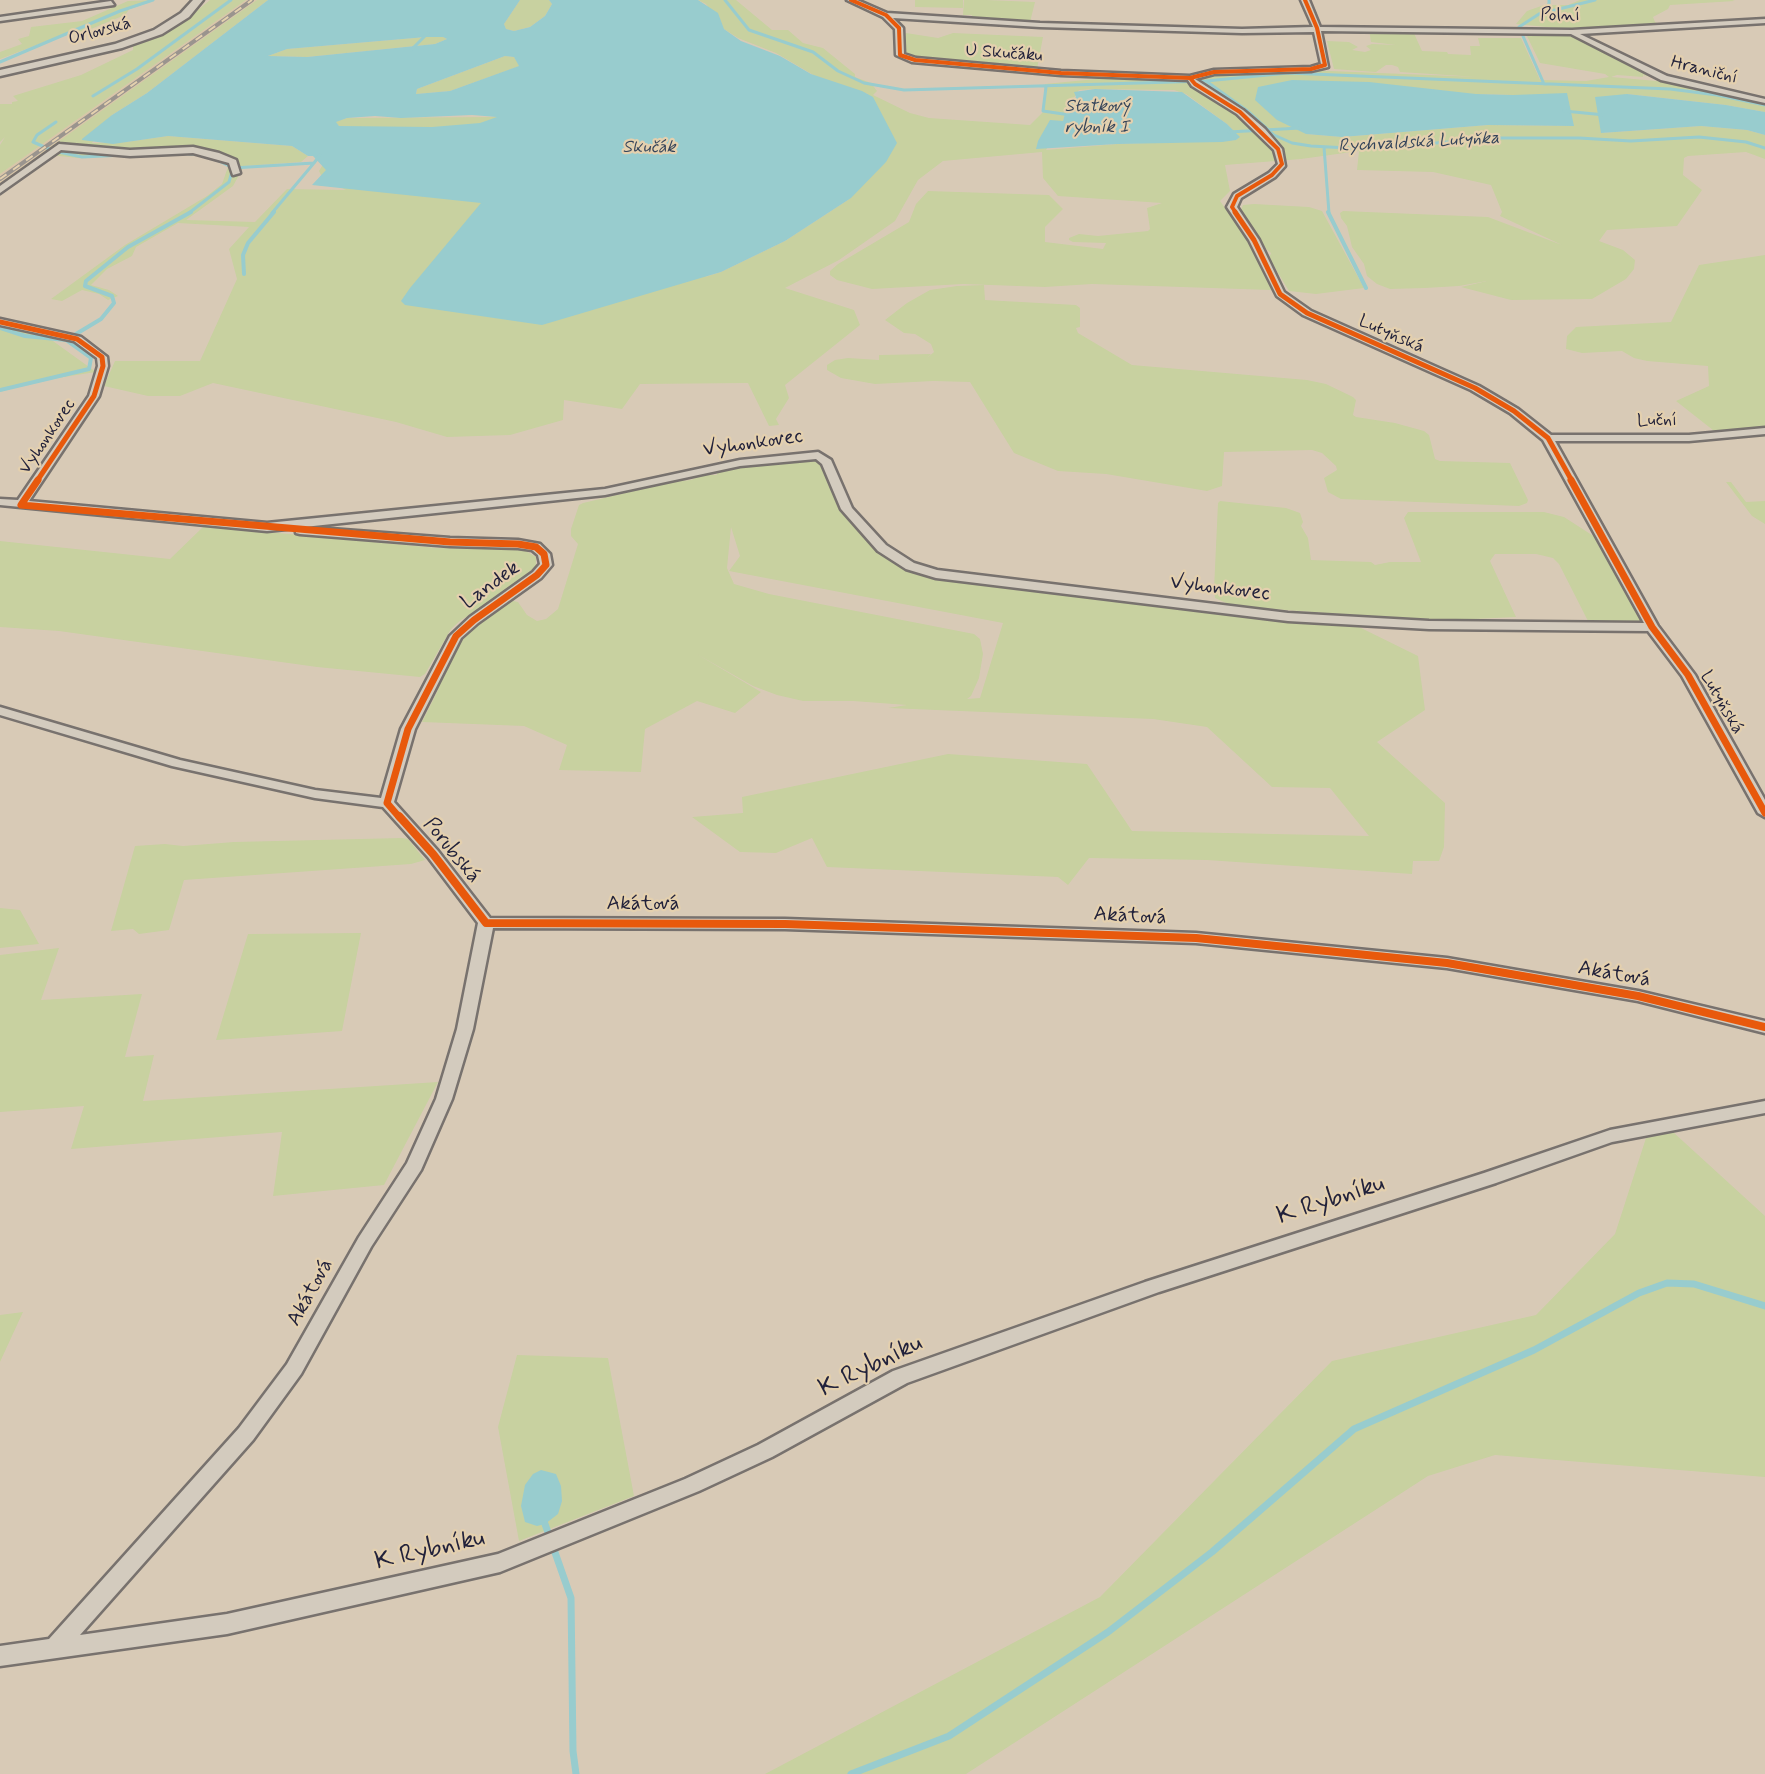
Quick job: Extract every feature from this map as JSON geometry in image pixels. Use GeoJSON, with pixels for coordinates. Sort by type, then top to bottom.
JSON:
{"type":"FeatureCollection","features":[{"type":"Feature","properties":{"kind":"main road","name":"Orlovská"},"geometry":{"type":"LineString","coordinates":[[0,73],[118,46],[158,32],[185,15],[198,0]]}},
{"type":"Feature","properties":{"kind":"street"},"geometry":{"type":"LineString","coordinates":[[851,0],[886,15]]}},
{"type":"Feature","properties":{"kind":"street"},"geometry":{"type":"LineString","coordinates":[[1190,78],[1214,72],[1311,69],[1325,65],[1317,28],[1305,0]]}},
{"type":"Feature","properties":{"kind":"street"},"geometry":{"type":"LineString","coordinates":[[0,19],[111,3]]}},
{"type":"Feature","properties":{"kind":"street","name":"Polní"},"geometry":{"type":"LineString","coordinates":[[886,15],[1150,30],[1242,32],[1317,28],[1572,33],[1765,21]]}},
{"type":"Feature","properties":{"kind":"street","name":"U Skučáku"},"geometry":{"type":"LineString","coordinates":[[886,15],[899,28],[900,55],[915,60],[1060,73],[1190,78]]}},
{"type":"Feature","properties":{"kind":"street","name":"Hraniční"},"geometry":{"type":"LineString","coordinates":[[1572,33],[1664,78],[1765,101]]}},
{"type":"Feature","properties":{"kind":"street","name":"Lutyňská"},"geometry":{"type":"LineString","coordinates":[[1190,78],[1240,112],[1278,149],[1282,164],[1272,175],[1237,196],[1232,207],[1254,240],[1280,294],[1307,313],[1475,388],[1514,411],[1548,438],[1652,627],[1688,675],[1765,813]]}},
{"type":"Feature","properties":{"kind":"street"},"geometry":{"type":"LineString","coordinates":[[0,190],[55,150],[130,153],[193,150],[233,162],[235,170]]}},
{"type":"Feature","properties":{"kind":"street","name":"Vyhonkovec"},"geometry":{"type":"LineString","coordinates":[[0,322],[71,337],[102,357],[103,366],[94,396],[21,505]]}},
{"type":"Feature","properties":{"kind":"street","name":"Luční"},"geometry":{"type":"LineString","coordinates":[[1548,438],[1689,438],[1765,431]]}},
{"type":"Feature","properties":{"kind":"street","name":"Vyhonkovec"},"geometry":{"type":"LineString","coordinates":[[0,502],[267,527],[605,492],[740,463],[818,455],[827,462],[848,509],[882,548],[910,566],[936,574],[1288,617],[1429,625],[1652,627]]}},
{"type":"Feature","properties":{"kind":"street","name":"Landek"},"geometry":{"type":"LineString","coordinates":[[267,527],[450,542],[518,544],[536,547],[544,554],[546,565],[537,575],[474,620],[456,636],[408,729],[387,803]]}},
{"type":"Feature","properties":{"kind":"street"},"geometry":{"type":"LineString","coordinates":[[0,711],[177,763],[315,794],[387,803]]}},
{"type":"Feature","properties":{"kind":"street","name":"Porubská"},"geometry":{"type":"LineString","coordinates":[[387,803],[434,854],[486,923]]}},
{"type":"Feature","properties":{"kind":"street","name":"Akátová"},"geometry":{"type":"LineString","coordinates":[[55,1648],[246,1434],[294,1369],[365,1242],[415,1165],[440,1108],[465,1029],[486,923],[785,924],[1196,938],[1447,963],[1638,996],[1765,1027]]}},
{"type":"Feature","properties":{"kind":"street","name":"K Rybníku"},"geometry":{"type":"LineString","coordinates":[[0,1656],[227,1624],[500,1563],[692,1485],[765,1451],[900,1377],[1152,1287],[1490,1178],[1610,1136],[1765,1107]]}},
{"type":"Feature","properties":{"kind":"shaded area"},"geometry":{"type":"Polygon","coordinates":[[[246,0],[257,0],[0,184],[0,174],[246,0]]]}},
{"type":"Feature","properties":{"kind":"green space"},"geometry":{"type":"Polygon","coordinates":[[[155,0],[131,7],[125,15],[81,33],[68,33],[0,59],[0,52],[22,44],[18,39],[29,36],[31,27],[82,21],[128,1],[155,0]]]}},
{"type":"Feature","properties":{"kind":"green space"},"geometry":{"type":"Polygon","coordinates":[[[210,0],[246,0],[0,174],[0,145],[5,137],[0,142],[0,104],[12,104],[18,101],[13,96],[81,75],[133,50],[133,46],[154,39],[181,24],[210,0]]]}},
{"type":"Feature","properties":{"kind":"green space"},"geometry":{"type":"Polygon","coordinates":[[[257,0],[268,0],[147,93],[112,115],[92,143],[126,142],[168,136],[292,146],[308,156],[301,162],[244,166],[233,186],[186,220],[255,222],[287,189],[346,190],[323,179],[319,171],[346,126],[339,126],[335,122],[347,118],[498,117],[868,94],[815,76],[776,53],[738,38],[724,29],[706,4],[698,0],[736,0],[772,30],[788,30],[803,43],[823,48],[855,74],[855,77],[871,83],[877,91],[873,95],[910,113],[929,118],[1030,125],[1043,112],[1045,84],[1106,78],[1201,79],[1220,73],[1246,71],[1330,71],[1478,77],[1400,72],[1398,67],[1392,65],[1386,65],[1376,72],[1334,69],[1327,41],[1349,42],[1358,47],[1352,50],[1365,52],[1371,50],[1366,46],[1372,44],[1396,45],[1371,42],[1369,29],[1412,29],[1422,51],[1447,52],[1448,54],[1471,55],[1470,46],[1480,46],[1478,38],[1521,38],[1540,80],[1586,81],[1609,77],[1605,74],[1540,63],[1525,32],[1570,36],[1602,50],[1650,77],[1617,75],[1611,77],[1668,82],[1765,104],[1765,112],[1726,105],[1627,94],[1601,133],[1701,126],[1747,130],[1765,135],[1765,159],[1746,152],[1684,158],[1683,175],[1702,190],[1677,226],[1607,230],[1599,241],[1623,250],[1635,260],[1634,269],[1626,279],[1592,299],[1511,300],[1461,287],[1487,281],[1459,286],[1390,289],[1377,284],[1367,276],[1364,264],[1352,247],[1347,226],[1341,218],[1340,213],[1343,211],[1488,217],[1562,245],[1500,216],[1502,212],[1491,185],[1433,172],[1357,170],[1359,151],[1301,159],[1225,165],[1230,191],[1220,201],[1246,237],[1273,288],[1271,290],[1092,284],[1045,287],[963,284],[872,289],[837,280],[830,275],[830,271],[838,264],[909,222],[916,204],[928,191],[1049,195],[1063,209],[1045,227],[1045,242],[1103,249],[1106,243],[1073,242],[1069,238],[1079,234],[1098,236],[1148,231],[1150,229],[1147,208],[1162,203],[1058,196],[1043,178],[1042,152],[943,161],[918,180],[895,221],[839,260],[785,288],[854,310],[860,325],[785,385],[789,398],[776,419],[779,425],[769,426],[748,383],[640,384],[622,409],[564,400],[563,420],[510,435],[447,437],[396,422],[213,383],[180,396],[148,396],[104,386],[115,361],[200,361],[237,279],[229,249],[249,227],[178,223],[136,247],[132,256],[107,269],[91,285],[109,290],[118,296],[108,300],[99,294],[82,290],[62,301],[51,299],[125,245],[207,196],[222,184],[228,167],[223,162],[199,156],[167,152],[78,158],[41,154],[257,0]],[[1079,90],[1046,150],[1117,144],[1236,140],[1239,137],[1227,124],[1186,94],[1174,90],[1079,90]],[[1476,94],[1306,134],[1342,137],[1488,125],[1573,126],[1513,95],[1476,94]],[[851,198],[705,277],[721,272],[785,241],[851,198]]]}},
{"type":"Feature","properties":{"kind":"green space"},"geometry":{"type":"Polygon","coordinates":[[[520,0],[549,0],[552,4],[545,16],[530,27],[514,31],[506,29],[504,24],[520,0]]]}},
{"type":"Feature","properties":{"kind":"green space"},"geometry":{"type":"Polygon","coordinates":[[[915,0],[963,0],[963,8],[915,7],[915,0]]]}},
{"type":"Feature","properties":{"kind":"green space"},"geometry":{"type":"Polygon","coordinates":[[[964,0],[1035,2],[1030,22],[963,18],[971,18],[972,15],[963,15],[964,0]]]}},
{"type":"Feature","properties":{"kind":"green space"},"geometry":{"type":"Polygon","coordinates":[[[1580,0],[1735,1],[1670,5],[1668,9],[1653,17],[1659,24],[1685,24],[1567,29],[1516,24],[1527,11],[1544,5],[1568,5],[1580,0]]]}},
{"type":"Feature","properties":{"kind":"green space"},"geometry":{"type":"Polygon","coordinates":[[[906,33],[938,38],[953,33],[1043,37],[1037,69],[914,57],[902,49],[906,33]]]}},
{"type":"Feature","properties":{"kind":"green space"},"geometry":{"type":"Polygon","coordinates":[[[426,37],[447,39],[435,44],[307,57],[268,56],[287,49],[426,37]]]}},
{"type":"Feature","properties":{"kind":"green space"},"geometry":{"type":"Polygon","coordinates":[[[505,56],[514,57],[520,66],[450,91],[416,94],[417,89],[505,56]]]}},
{"type":"Feature","properties":{"kind":"green space"},"geometry":{"type":"Polygon","coordinates":[[[1243,205],[1309,207],[1322,211],[1364,288],[1316,294],[1289,291],[1269,258],[1271,253],[1266,249],[1241,210],[1243,205]]]}},
{"type":"Feature","properties":{"kind":"green space"},"geometry":{"type":"Polygon","coordinates":[[[1765,255],[1765,430],[1718,434],[1676,401],[1709,386],[1708,366],[1647,361],[1634,358],[1622,351],[1582,353],[1566,349],[1567,336],[1576,327],[1671,322],[1699,265],[1765,255]]]}},
{"type":"Feature","properties":{"kind":"green space"},"geometry":{"type":"Polygon","coordinates":[[[984,285],[985,300],[1076,305],[1080,308],[1080,327],[1076,328],[1078,333],[1132,365],[1307,380],[1326,384],[1356,400],[1353,415],[1356,417],[1395,423],[1424,431],[1429,435],[1435,459],[1510,463],[1528,500],[1527,503],[1519,506],[1341,499],[1328,492],[1324,478],[1337,470],[1336,466],[1322,453],[1312,450],[1224,452],[1222,486],[1207,491],[1106,474],[1058,471],[1014,453],[970,382],[875,384],[841,378],[827,370],[827,365],[835,360],[848,358],[879,360],[879,355],[931,354],[926,359],[934,352],[931,344],[915,334],[904,333],[885,320],[907,303],[930,290],[984,285]]]}},
{"type":"Feature","properties":{"kind":"green space"},"geometry":{"type":"Polygon","coordinates":[[[0,326],[46,336],[96,372],[38,381],[0,392],[0,326]]]}},
{"type":"Feature","properties":{"kind":"green space"},"geometry":{"type":"Polygon","coordinates":[[[820,459],[841,505],[880,550],[912,572],[1357,626],[1418,656],[1425,710],[1377,742],[1445,803],[1444,847],[1439,861],[1413,861],[1412,874],[1207,860],[1089,858],[1068,885],[1058,877],[827,867],[812,838],[776,853],[740,852],[692,817],[743,813],[742,797],[948,754],[1087,764],[1132,831],[1369,836],[1330,788],[1272,787],[1207,727],[1153,719],[888,708],[907,705],[853,701],[803,701],[753,686],[695,653],[761,692],[735,713],[697,701],[645,729],[641,772],[559,770],[567,745],[524,726],[422,722],[438,690],[435,690],[436,683],[447,658],[466,630],[509,600],[518,602],[527,615],[537,621],[546,619],[558,609],[578,544],[571,536],[571,529],[579,505],[672,482],[691,480],[703,475],[717,475],[716,470],[758,463],[820,459]],[[731,527],[727,568],[734,584],[769,594],[974,634],[980,639],[983,654],[979,678],[971,696],[967,699],[980,698],[1003,623],[729,571],[740,556],[731,527]]]}},
{"type":"Feature","properties":{"kind":"green space"},"geometry":{"type":"Polygon","coordinates":[[[1726,482],[1731,482],[1746,502],[1765,501],[1765,524],[1752,516],[1726,482]]]}},
{"type":"Feature","properties":{"kind":"green space"},"geometry":{"type":"Polygon","coordinates":[[[1220,501],[1286,508],[1300,513],[1303,522],[1301,526],[1308,538],[1311,560],[1371,562],[1375,565],[1390,562],[1421,562],[1404,518],[1408,512],[1544,512],[1564,517],[1595,537],[1642,621],[1589,623],[1559,564],[1553,558],[1536,554],[1495,554],[1490,561],[1516,617],[1433,621],[1233,606],[1215,598],[1218,503],[1220,501]]]}},
{"type":"Feature","properties":{"kind":"green space"},"geometry":{"type":"Polygon","coordinates":[[[204,526],[437,548],[521,548],[536,557],[536,567],[531,574],[510,590],[461,620],[451,629],[425,674],[420,677],[317,667],[59,631],[0,627],[0,541],[170,559],[204,526]]]}},
{"type":"Feature","properties":{"kind":"green space"},"geometry":{"type":"Polygon","coordinates":[[[408,839],[425,860],[411,864],[184,880],[169,930],[139,934],[133,929],[111,931],[135,846],[408,839]]]}},
{"type":"Feature","properties":{"kind":"green space"},"geometry":{"type":"Polygon","coordinates":[[[0,908],[20,910],[39,944],[0,948],[0,908]]]}},
{"type":"Feature","properties":{"kind":"green space"},"geometry":{"type":"Polygon","coordinates":[[[361,933],[342,1031],[216,1040],[248,934],[361,933]]]}},
{"type":"Feature","properties":{"kind":"green space"},"geometry":{"type":"Polygon","coordinates":[[[59,948],[41,1000],[142,994],[125,1057],[154,1055],[143,1101],[438,1082],[384,1185],[273,1196],[282,1132],[71,1149],[84,1106],[0,1112],[0,955],[59,948]]]}},
{"type":"Feature","properties":{"kind":"green space"},"geometry":{"type":"Polygon","coordinates":[[[1673,1132],[1765,1216],[1765,1477],[1495,1455],[1428,1476],[966,1774],[765,1774],[1100,1597],[1332,1361],[1536,1315],[1615,1234],[1646,1138],[1673,1132]]]}},
{"type":"Feature","properties":{"kind":"green space"},"geometry":{"type":"Polygon","coordinates":[[[23,1312],[0,1362],[0,1315],[23,1312]]]}},
{"type":"Feature","properties":{"kind":"green space"},"geometry":{"type":"Polygon","coordinates":[[[517,1355],[608,1358],[634,1496],[519,1541],[498,1427],[517,1355]]]}},
{"type":"Feature","properties":{"kind":"water","name":"Skučák"},"geometry":{"type":"Polygon","coordinates":[[[268,0],[520,0],[504,24],[506,29],[514,31],[530,27],[545,16],[552,4],[549,0],[698,0],[718,13],[724,29],[741,41],[780,56],[811,74],[873,97],[897,143],[886,162],[851,198],[785,241],[721,272],[542,325],[405,305],[401,301],[481,203],[312,185],[326,170],[313,156],[308,156],[292,146],[168,136],[113,144],[82,140],[112,115],[147,93],[268,0]],[[426,37],[287,49],[268,56],[307,57],[435,44],[447,39],[426,37]],[[505,56],[417,89],[416,94],[450,91],[519,66],[514,57],[505,56]],[[472,115],[401,118],[375,116],[347,118],[336,122],[339,126],[432,127],[480,123],[497,117],[472,115]]]}},
{"type":"Feature","properties":{"kind":"water"},"geometry":{"type":"Polygon","coordinates":[[[1292,80],[1369,82],[1476,94],[1567,93],[1574,126],[1488,125],[1342,137],[1306,134],[1277,120],[1255,100],[1258,87],[1292,80]]]}},
{"type":"Feature","properties":{"kind":"water","name":"Statkový rybník I"},"geometry":{"type":"Polygon","coordinates":[[[1095,89],[1182,92],[1227,124],[1240,137],[1236,140],[1222,142],[1117,144],[1036,149],[1050,120],[1063,121],[1066,110],[1076,97],[1074,92],[1095,89]]]}},
{"type":"Feature","properties":{"kind":"water"},"geometry":{"type":"Polygon","coordinates":[[[1627,94],[1726,105],[1765,112],[1765,135],[1747,130],[1701,126],[1601,133],[1595,97],[1627,94]]]}},
{"type":"Feature","properties":{"kind":"water"},"geometry":{"type":"Polygon","coordinates":[[[541,1470],[556,1474],[561,1486],[562,1501],[558,1514],[545,1524],[537,1526],[525,1522],[521,1506],[525,1485],[533,1474],[541,1470]]]}},
{"type":"Feature","properties":{"kind":"waterway"},"geometry":{"type":"LineString","coordinates":[[0,62],[120,11],[153,0]]}},
{"type":"Feature","properties":{"kind":"waterway"},"geometry":{"type":"LineString","coordinates":[[93,96],[137,69],[231,0]]}},
{"type":"Feature","properties":{"kind":"waterway","name":"Rychvaldská Lutyňka"},"geometry":{"type":"LineString","coordinates":[[725,0],[749,30],[813,52],[838,71],[864,83],[904,90],[1206,81]]}},
{"type":"Feature","properties":{"kind":"waterway"},"geometry":{"type":"LineString","coordinates":[[1541,13],[1549,4],[1549,0]]}},
{"type":"Feature","properties":{"kind":"waterway"},"geometry":{"type":"LineString","coordinates":[[1544,84],[1519,27],[1539,14],[1595,0]]}},
{"type":"Feature","properties":{"kind":"waterway"},"geometry":{"type":"LineString","coordinates":[[411,50],[428,33]]}},
{"type":"Feature","properties":{"kind":"waterway"},"geometry":{"type":"LineString","coordinates":[[1206,81],[1288,73],[1544,84]]}},
{"type":"Feature","properties":{"kind":"waterway","name":"Rychvaldská Lutyňka"},"geometry":{"type":"LineString","coordinates":[[1206,81],[1249,112],[1268,130]]}},
{"type":"Feature","properties":{"kind":"waterway"},"geometry":{"type":"LineString","coordinates":[[1544,84],[1670,89],[1717,95],[1765,105]]}},
{"type":"Feature","properties":{"kind":"waterway"},"geometry":{"type":"LineString","coordinates":[[1046,87],[1043,111],[1070,115]]}},
{"type":"Feature","properties":{"kind":"waterway"},"geometry":{"type":"LineString","coordinates":[[1564,111],[1605,115]]}},
{"type":"Feature","properties":{"kind":"waterway"},"geometry":{"type":"LineString","coordinates":[[56,122],[37,135],[33,142],[54,151],[82,157],[125,155]]}},
{"type":"Feature","properties":{"kind":"waterway"},"geometry":{"type":"LineString","coordinates":[[1268,130],[1300,128]]}},
{"type":"Feature","properties":{"kind":"waterway"},"geometry":{"type":"LineString","coordinates":[[1229,132],[1268,130]]}},
{"type":"Feature","properties":{"kind":"waterway","name":"Rychvaldská Lutyňka"},"geometry":{"type":"LineString","coordinates":[[1268,130],[1292,143],[1366,149],[1494,138],[1579,138],[1631,141],[1699,137],[1746,142],[1765,148]]}},
{"type":"Feature","properties":{"kind":"waterway"},"geometry":{"type":"LineString","coordinates":[[1324,147],[1329,213]]}},
{"type":"Feature","properties":{"kind":"waterway"},"geometry":{"type":"LineString","coordinates":[[179,153],[202,155]]}},
{"type":"Feature","properties":{"kind":"waterway"},"geometry":{"type":"LineString","coordinates":[[314,163],[320,155]]}},
{"type":"Feature","properties":{"kind":"waterway"},"geometry":{"type":"LineString","coordinates":[[217,160],[233,168]]}},
{"type":"Feature","properties":{"kind":"waterway"},"geometry":{"type":"LineString","coordinates":[[233,168],[314,163]]}},
{"type":"Feature","properties":{"kind":"waterway"},"geometry":{"type":"LineString","coordinates":[[272,213],[314,163]]}},
{"type":"Feature","properties":{"kind":"waterway"},"geometry":{"type":"LineString","coordinates":[[189,213],[229,182],[233,168]]}},
{"type":"Feature","properties":{"kind":"waterway"},"geometry":{"type":"LineString","coordinates":[[66,340],[101,319],[114,303],[112,296],[85,286],[86,281],[128,247],[191,212]]}},
{"type":"Feature","properties":{"kind":"waterway"},"geometry":{"type":"LineString","coordinates":[[244,274],[243,255],[248,243],[274,212]]}},
{"type":"Feature","properties":{"kind":"waterway"},"geometry":{"type":"LineString","coordinates":[[1328,212],[1366,288]]}},
{"type":"Feature","properties":{"kind":"waterway"},"geometry":{"type":"LineString","coordinates":[[0,328],[25,336],[66,340]]}},
{"type":"Feature","properties":{"kind":"waterway"},"geometry":{"type":"LineString","coordinates":[[0,390],[89,369],[91,358],[66,340]]}},
{"type":"Feature","properties":{"kind":"waterway"},"geometry":{"type":"LineString","coordinates":[[851,1774],[949,1736],[1108,1632],[1212,1552],[1354,1429],[1534,1350],[1639,1293],[1667,1283],[1694,1284],[1765,1306]]}},
{"type":"Feature","properties":{"kind":"waterway"},"geometry":{"type":"LineString","coordinates":[[545,1524],[571,1598],[573,1751],[576,1774]]}},
{"type":"Feature","properties":{"kind":"railway"},"geometry":{"type":"LineString","coordinates":[[0,179],[252,0]]}},
{"type":"Feature","properties":{"kind":"cycle path"},"geometry":{"type":"LineString","coordinates":[[851,0],[886,15],[899,28],[900,55],[915,60],[1061,73],[1190,78],[1214,72],[1311,69],[1325,65],[1317,28],[1305,0]]}},
{"type":"Feature","properties":{"kind":"cycle path"},"geometry":{"type":"LineString","coordinates":[[1190,78],[1195,84],[1240,112],[1278,149],[1282,164],[1272,175],[1237,196],[1232,207],[1254,240],[1280,294],[1307,313],[1475,388],[1514,411],[1548,438],[1652,627],[1688,675],[1765,813]]}},
{"type":"Feature","properties":{"kind":"cycle path"},"geometry":{"type":"LineString","coordinates":[[0,322],[77,339],[102,357],[103,366],[94,396],[21,505],[450,542],[518,544],[536,547],[544,554],[546,565],[537,575],[474,620],[456,636],[408,729],[387,803],[433,854],[486,923],[785,924],[1196,938],[1447,963],[1638,996],[1765,1027]]}}]}
